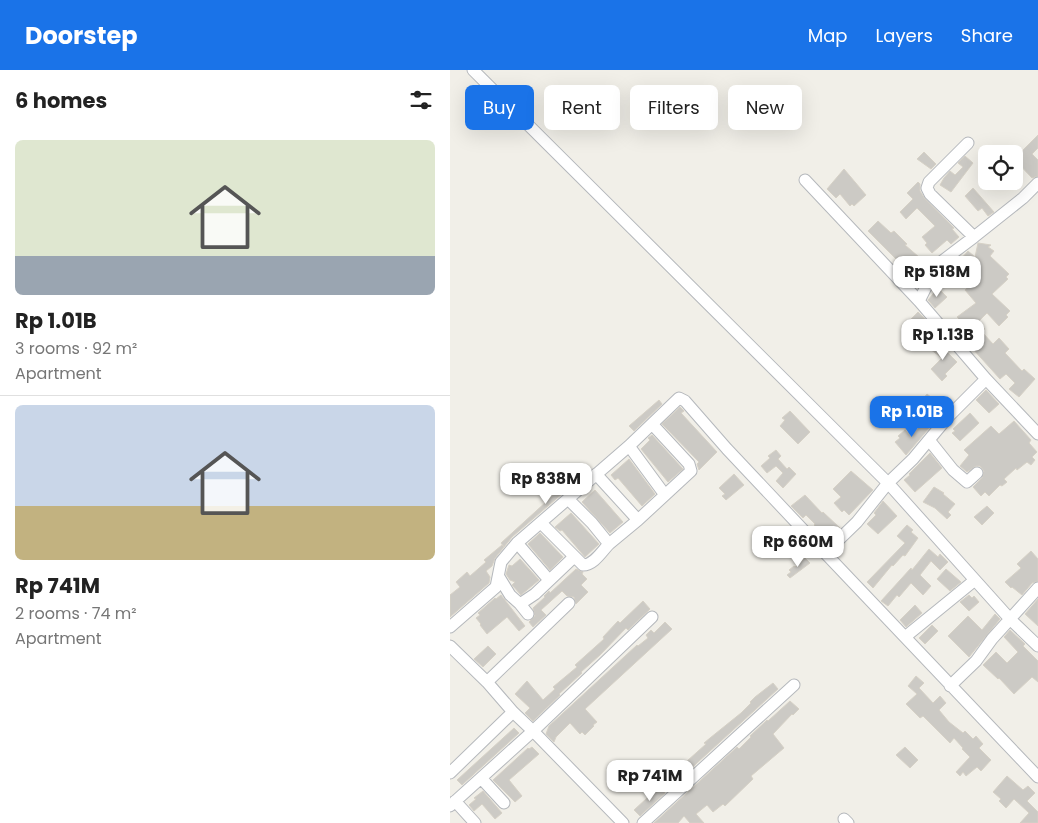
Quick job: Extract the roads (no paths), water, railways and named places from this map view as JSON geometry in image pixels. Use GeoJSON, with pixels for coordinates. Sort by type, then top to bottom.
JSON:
{"type":"FeatureCollection","features":[{"type":"Feature","properties":{"kind":"street"},"geometry":{"type":"LineString","coordinates":[[473,70],[888,483],[1010,619],[1038,646]]}},
{"type":"Feature","properties":{"kind":"street"},"geometry":{"type":"LineString","coordinates":[[968,143],[929,182],[927,188],[930,194],[974,237]]}},
{"type":"Feature","properties":{"kind":"street"},"geometry":{"type":"LineString","coordinates":[[805,180],[919,301],[986,379],[1038,434]]}},
{"type":"Feature","properties":{"kind":"street"},"geometry":{"type":"LineString","coordinates":[[919,301],[937,264],[974,237],[1038,184]]}},
{"type":"Feature","properties":{"kind":"street"},"geometry":{"type":"LineString","coordinates":[[825,553],[857,522],[888,483],[948,417],[986,379]]}},
{"type":"Feature","properties":{"kind":"street"},"geometry":{"type":"LineString","coordinates":[[450,627],[496,587],[503,558],[517,543],[629,446],[680,398],[1038,777]]}},
{"type":"Feature","properties":{"kind":"street"},"geometry":{"type":"LineString","coordinates":[[541,523],[583,565],[588,564],[638,520],[688,474],[691,469],[652,424]]}},
{"type":"Feature","properties":{"kind":"street"},"geometry":{"type":"LineString","coordinates":[[929,440],[953,470],[967,482],[977,473]]}},
{"type":"Feature","properties":{"kind":"street"},"geometry":{"type":"LineString","coordinates":[[629,446],[665,495]]}},
{"type":"Feature","properties":{"kind":"street"},"geometry":{"type":"LineString","coordinates":[[596,474],[638,520]]}},
{"type":"Feature","properties":{"kind":"street"},"geometry":{"type":"LineString","coordinates":[[568,498],[609,544]]}},
{"type":"Feature","properties":{"kind":"street"},"geometry":{"type":"LineString","coordinates":[[517,543],[549,580]]}},
{"type":"Feature","properties":{"kind":"street"},"geometry":{"type":"LineString","coordinates":[[520,604],[535,594],[574,557]]}},
{"type":"Feature","properties":{"kind":"street"},"geometry":{"type":"LineString","coordinates":[[499,577],[510,596],[528,614]]}},
{"type":"Feature","properties":{"kind":"street"},"geometry":{"type":"LineString","coordinates":[[905,637],[975,580]]}},
{"type":"Feature","properties":{"kind":"street"},"geometry":{"type":"LineString","coordinates":[[950,686],[976,661],[1038,588]]}},
{"type":"Feature","properties":{"kind":"street"},"geometry":{"type":"LineString","coordinates":[[487,682],[569,603]]}},
{"type":"Feature","properties":{"kind":"street"},"geometry":{"type":"LineString","coordinates":[[475,823],[452,804],[534,731],[652,617]]}},
{"type":"Feature","properties":{"kind":"street"},"geometry":{"type":"LineString","coordinates":[[450,646],[623,823]]}},
{"type":"Feature","properties":{"kind":"street"},"geometry":{"type":"LineString","coordinates":[[643,823],[794,685]]}},
{"type":"Feature","properties":{"kind":"street"},"geometry":{"type":"LineString","coordinates":[[450,773],[513,712]]}},
{"type":"Feature","properties":{"kind":"street"},"geometry":{"type":"LineString","coordinates":[[481,778],[504,803]]}}]}
